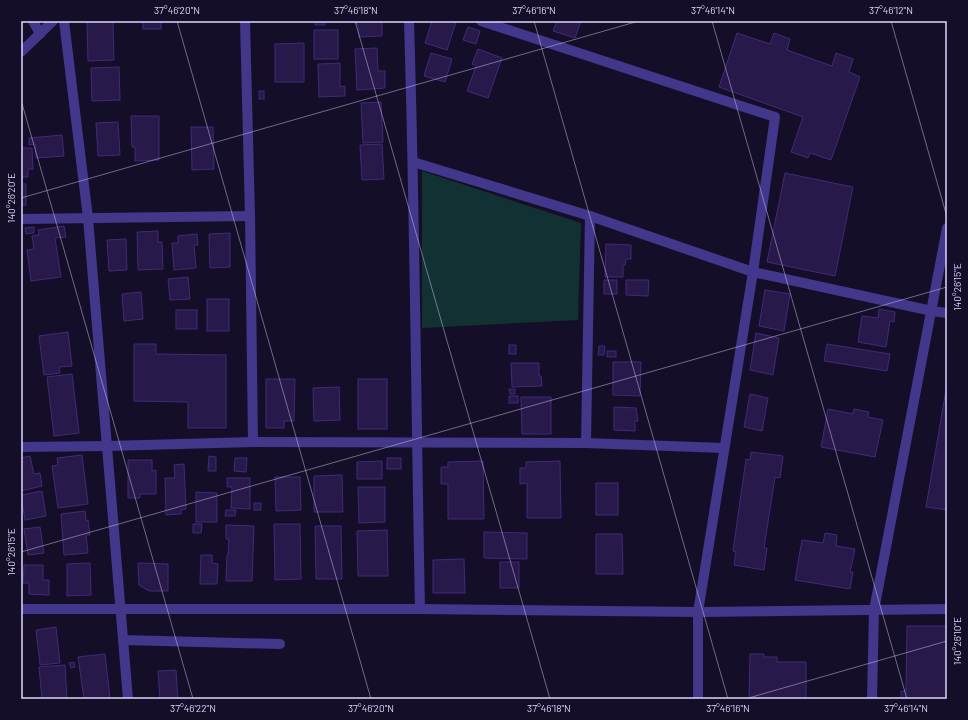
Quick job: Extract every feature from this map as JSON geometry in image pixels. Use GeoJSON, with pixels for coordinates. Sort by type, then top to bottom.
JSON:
{"type":"FeatureCollection","features":[{"type":"Feature","properties":{"kind":"street"},"geometry":{"type":"LineString","coordinates":[[33,21],[40,34]]}},
{"type":"Feature","properties":{"kind":"street"},"geometry":{"type":"LineString","coordinates":[[21,52],[53,21]]}},
{"type":"Feature","properties":{"kind":"street"},"geometry":{"type":"LineString","coordinates":[[64,21],[88,218],[128,699]]}},
{"type":"Feature","properties":{"kind":"street"},"geometry":{"type":"LineString","coordinates":[[245,21],[250,216],[253,442]]}},
{"type":"Feature","properties":{"kind":"street"},"geometry":{"type":"LineString","coordinates":[[410,21],[420,609]]}},
{"type":"Feature","properties":{"kind":"street"},"geometry":{"type":"LineString","coordinates":[[481,21],[775,118],[753,272],[698,612],[698,699]]}},
{"type":"Feature","properties":{"kind":"street"},"geometry":{"type":"LineString","coordinates":[[413,162],[590,216],[753,272],[947,313]]}},
{"type":"Feature","properties":{"kind":"street"},"geometry":{"type":"LineString","coordinates":[[21,219],[250,216]]}},
{"type":"Feature","properties":{"kind":"street"},"geometry":{"type":"LineString","coordinates":[[586,443],[590,216]]}},
{"type":"Feature","properties":{"kind":"street"},"geometry":{"type":"LineString","coordinates":[[872,699],[874,610],[947,228]]}},
{"type":"Feature","properties":{"kind":"street"},"geometry":{"type":"LineString","coordinates":[[21,447],[253,442],[586,443],[724,448]]}},
{"type":"Feature","properties":{"kind":"street"},"geometry":{"type":"LineString","coordinates":[[21,609],[420,609],[698,612],[947,609]]}},
{"type":"Feature","properties":{"kind":"street"},"geometry":{"type":"LineString","coordinates":[[123,640],[280,644]]}},
{"type":"Feature","properties":{"kind":"green space"},"geometry":{"type":"Polygon","coordinates":[[[422,171],[581,223],[578,320],[422,328],[422,171]]]}},
{"type":"Feature","properties":{"kind":"building"},"geometry":{"type":"Polygon","coordinates":[[[87,21],[113,21],[114,60],[88,61],[87,21]]]}},
{"type":"Feature","properties":{"kind":"building"},"geometry":{"type":"Polygon","coordinates":[[[143,21],[161,21],[161,29],[143,29],[143,21]]]}},
{"type":"Feature","properties":{"kind":"building"},"geometry":{"type":"Polygon","coordinates":[[[315,21],[325,21],[325,25],[315,25],[315,21]]]}},
{"type":"Feature","properties":{"kind":"building"},"geometry":{"type":"Polygon","coordinates":[[[356,21],[382,21],[382,36],[359,37],[358,24],[356,24],[356,21]]]}},
{"type":"Feature","properties":{"kind":"building"},"geometry":{"type":"Polygon","coordinates":[[[432,21],[456,22],[447,50],[425,43],[432,21]]]}},
{"type":"Feature","properties":{"kind":"building"},"geometry":{"type":"Polygon","coordinates":[[[557,21],[581,21],[575,38],[553,31],[557,21]]]}},
{"type":"Feature","properties":{"kind":"building"},"geometry":{"type":"Polygon","coordinates":[[[468,27],[480,31],[476,44],[463,40],[468,27]]]}},
{"type":"Feature","properties":{"kind":"building"},"geometry":{"type":"Polygon","coordinates":[[[314,30],[338,30],[338,59],[314,59],[314,30]]]}},
{"type":"Feature","properties":{"kind":"building"},"geometry":{"type":"Polygon","coordinates":[[[737,33],[770,44],[774,33],[790,39],[787,50],[832,66],[836,53],[853,59],[849,72],[860,77],[831,160],[810,153],[808,158],[791,152],[803,117],[719,87],[737,33]]]}},
{"type":"Feature","properties":{"kind":"building"},"geometry":{"type":"Polygon","coordinates":[[[304,43],[304,82],[275,82],[275,44],[304,43]]]}},
{"type":"Feature","properties":{"kind":"building"},"geometry":{"type":"Polygon","coordinates":[[[377,48],[378,71],[385,71],[385,88],[357,90],[355,49],[377,48]]]}},
{"type":"Feature","properties":{"kind":"building"},"geometry":{"type":"Polygon","coordinates":[[[478,49],[502,58],[488,98],[467,91],[476,66],[472,64],[478,49]]]}},
{"type":"Feature","properties":{"kind":"building"},"geometry":{"type":"Polygon","coordinates":[[[431,53],[452,59],[445,82],[424,76],[431,53]]]}},
{"type":"Feature","properties":{"kind":"building"},"geometry":{"type":"Polygon","coordinates":[[[340,63],[340,87],[345,86],[345,96],[319,97],[318,64],[340,63]]]}},
{"type":"Feature","properties":{"kind":"building"},"geometry":{"type":"Polygon","coordinates":[[[119,67],[120,100],[92,101],[91,68],[119,67]]]}},
{"type":"Feature","properties":{"kind":"building"},"geometry":{"type":"Polygon","coordinates":[[[259,91],[264,91],[264,99],[259,99],[259,91]]]}},
{"type":"Feature","properties":{"kind":"building"},"geometry":{"type":"Polygon","coordinates":[[[381,102],[383,142],[363,143],[361,103],[381,102]]]}},
{"type":"Feature","properties":{"kind":"building"},"geometry":{"type":"Polygon","coordinates":[[[131,116],[159,116],[159,160],[135,161],[135,147],[132,147],[131,116]]]}},
{"type":"Feature","properties":{"kind":"building"},"geometry":{"type":"Polygon","coordinates":[[[118,122],[120,155],[98,156],[96,123],[118,122]]]}},
{"type":"Feature","properties":{"kind":"building"},"geometry":{"type":"Polygon","coordinates":[[[191,127],[213,127],[214,169],[192,170],[191,127]]]}},
{"type":"Feature","properties":{"kind":"building"},"geometry":{"type":"Polygon","coordinates":[[[62,135],[64,156],[36,158],[35,144],[29,145],[29,138],[62,135]]]}},
{"type":"Feature","properties":{"kind":"building"},"geometry":{"type":"Polygon","coordinates":[[[382,144],[384,179],[362,180],[360,145],[382,144]]]}},
{"type":"Feature","properties":{"kind":"building"},"geometry":{"type":"Polygon","coordinates":[[[21,148],[32,148],[33,169],[28,169],[28,177],[21,177],[21,148]]]}},
{"type":"Feature","properties":{"kind":"building"},"geometry":{"type":"Polygon","coordinates":[[[785,173],[853,187],[835,276],[767,262],[785,173]]]}},
{"type":"Feature","properties":{"kind":"building"},"geometry":{"type":"Polygon","coordinates":[[[21,184],[26,184],[26,205],[21,205],[21,184]]]}},
{"type":"Feature","properties":{"kind":"building"},"geometry":{"type":"Polygon","coordinates":[[[64,226],[66,237],[55,238],[61,277],[31,281],[27,250],[34,249],[32,236],[39,235],[38,230],[64,226]]]}},
{"type":"Feature","properties":{"kind":"building"},"geometry":{"type":"Polygon","coordinates":[[[34,227],[34,233],[26,234],[25,228],[34,227]]]}},
{"type":"Feature","properties":{"kind":"building"},"geometry":{"type":"Polygon","coordinates":[[[158,231],[158,242],[162,242],[163,269],[138,270],[137,232],[158,231]]]}},
{"type":"Feature","properties":{"kind":"building"},"geometry":{"type":"Polygon","coordinates":[[[230,233],[230,267],[210,268],[209,234],[230,233]]]}},
{"type":"Feature","properties":{"kind":"building"},"geometry":{"type":"Polygon","coordinates":[[[197,234],[198,245],[194,245],[196,268],[174,270],[172,243],[178,243],[178,236],[197,234]]]}},
{"type":"Feature","properties":{"kind":"building"},"geometry":{"type":"Polygon","coordinates":[[[126,239],[127,270],[109,271],[107,240],[126,239]]]}},
{"type":"Feature","properties":{"kind":"building"},"geometry":{"type":"Polygon","coordinates":[[[606,244],[631,245],[631,259],[626,259],[625,265],[623,265],[623,277],[605,277],[606,244]]]}},
{"type":"Feature","properties":{"kind":"building"},"geometry":{"type":"Polygon","coordinates":[[[188,277],[190,299],[170,300],[168,279],[188,277]]]}},
{"type":"Feature","properties":{"kind":"building"},"geometry":{"type":"Polygon","coordinates":[[[604,280],[617,280],[617,294],[604,294],[604,280]]]}},
{"type":"Feature","properties":{"kind":"building"},"geometry":{"type":"Polygon","coordinates":[[[626,280],[649,280],[648,296],[626,295],[626,280]]]}},
{"type":"Feature","properties":{"kind":"building"},"geometry":{"type":"Polygon","coordinates":[[[765,290],[790,294],[784,331],[759,326],[765,290]]]}},
{"type":"Feature","properties":{"kind":"building"},"geometry":{"type":"Polygon","coordinates":[[[141,292],[143,319],[124,321],[122,294],[141,292]]]}},
{"type":"Feature","properties":{"kind":"building"},"geometry":{"type":"Polygon","coordinates":[[[207,299],[229,299],[229,331],[207,331],[207,299]]]}},
{"type":"Feature","properties":{"kind":"building"},"geometry":{"type":"Polygon","coordinates":[[[879,309],[895,312],[894,322],[890,321],[886,347],[858,342],[862,316],[878,318],[879,309]]]}},
{"type":"Feature","properties":{"kind":"building"},"geometry":{"type":"Polygon","coordinates":[[[176,310],[197,310],[197,329],[176,329],[176,310]]]}},
{"type":"Feature","properties":{"kind":"building"},"geometry":{"type":"Polygon","coordinates":[[[68,332],[72,366],[59,367],[60,373],[44,375],[39,336],[68,332]]]}},
{"type":"Feature","properties":{"kind":"building"},"geometry":{"type":"Polygon","coordinates":[[[756,333],[779,338],[773,375],[750,370],[756,333]]]}},
{"type":"Feature","properties":{"kind":"building"},"geometry":{"type":"Polygon","coordinates":[[[134,344],[156,344],[156,354],[226,355],[226,428],[188,428],[188,402],[134,401],[134,344]]]}},
{"type":"Feature","properties":{"kind":"building"},"geometry":{"type":"Polygon","coordinates":[[[827,344],[890,354],[887,371],[824,361],[827,344]]]}},
{"type":"Feature","properties":{"kind":"building"},"geometry":{"type":"Polygon","coordinates":[[[509,345],[516,345],[516,354],[509,354],[509,345]]]}},
{"type":"Feature","properties":{"kind":"building"},"geometry":{"type":"Polygon","coordinates":[[[599,346],[605,346],[604,355],[598,355],[599,346]]]}},
{"type":"Feature","properties":{"kind":"building"},"geometry":{"type":"Polygon","coordinates":[[[607,351],[616,351],[616,357],[607,357],[607,351]]]}},
{"type":"Feature","properties":{"kind":"building"},"geometry":{"type":"Polygon","coordinates":[[[613,362],[641,362],[640,396],[613,395],[613,362]]]}},
{"type":"Feature","properties":{"kind":"building"},"geometry":{"type":"Polygon","coordinates":[[[511,363],[539,363],[539,376],[541,376],[542,386],[512,387],[511,363]]]}},
{"type":"Feature","properties":{"kind":"building"},"geometry":{"type":"Polygon","coordinates":[[[72,374],[79,433],[54,436],[47,377],[72,374]]]}},
{"type":"Feature","properties":{"kind":"building"},"geometry":{"type":"Polygon","coordinates":[[[266,379],[295,379],[294,421],[284,421],[284,428],[266,428],[266,379]]]}},
{"type":"Feature","properties":{"kind":"building"},"geometry":{"type":"Polygon","coordinates":[[[358,379],[387,379],[387,429],[358,429],[358,379]]]}},
{"type":"Feature","properties":{"kind":"building"},"geometry":{"type":"Polygon","coordinates":[[[947,384],[947,510],[926,507],[947,384]]]}},
{"type":"Feature","properties":{"kind":"building"},"geometry":{"type":"Polygon","coordinates":[[[339,387],[340,420],[314,421],[313,388],[339,387]]]}},
{"type":"Feature","properties":{"kind":"building"},"geometry":{"type":"Polygon","coordinates":[[[509,389],[515,389],[515,394],[510,394],[509,389]]]}},
{"type":"Feature","properties":{"kind":"building"},"geometry":{"type":"Polygon","coordinates":[[[750,394],[768,398],[762,431],[744,427],[750,394]]]}},
{"type":"Feature","properties":{"kind":"building"},"geometry":{"type":"Polygon","coordinates":[[[509,396],[518,396],[518,403],[509,403],[509,396]]]}},
{"type":"Feature","properties":{"kind":"building"},"geometry":{"type":"Polygon","coordinates":[[[521,397],[551,397],[551,434],[522,434],[521,397]]]}},
{"type":"Feature","properties":{"kind":"building"},"geometry":{"type":"Polygon","coordinates":[[[614,407],[636,408],[638,421],[635,421],[635,431],[614,430],[614,407]]]}},
{"type":"Feature","properties":{"kind":"building"},"geometry":{"type":"Polygon","coordinates":[[[828,409],[853,414],[854,409],[869,412],[868,417],[883,420],[875,457],[821,447],[828,409]]]}},
{"type":"Feature","properties":{"kind":"building"},"geometry":{"type":"Polygon","coordinates":[[[751,452],[783,456],[780,478],[775,477],[764,548],[767,548],[764,570],[734,565],[736,552],[733,551],[746,459],[750,460],[751,452]]]}},
{"type":"Feature","properties":{"kind":"building"},"geometry":{"type":"Polygon","coordinates":[[[82,455],[88,504],[58,508],[52,466],[58,465],[57,458],[82,455]]]}},
{"type":"Feature","properties":{"kind":"building"},"geometry":{"type":"Polygon","coordinates":[[[30,456],[34,474],[40,473],[42,486],[21,491],[21,458],[30,456]]]}},
{"type":"Feature","properties":{"kind":"building"},"geometry":{"type":"Polygon","coordinates":[[[209,456],[216,457],[216,471],[208,471],[209,456]]]}},
{"type":"Feature","properties":{"kind":"building"},"geometry":{"type":"Polygon","coordinates":[[[235,458],[247,458],[246,472],[234,471],[235,458]]]}},
{"type":"Feature","properties":{"kind":"building"},"geometry":{"type":"Polygon","coordinates":[[[387,458],[401,458],[401,469],[387,469],[387,458]]]}},
{"type":"Feature","properties":{"kind":"building"},"geometry":{"type":"Polygon","coordinates":[[[128,460],[152,460],[152,471],[156,470],[156,494],[140,494],[140,498],[128,498],[128,460]]]}},
{"type":"Feature","properties":{"kind":"building"},"geometry":{"type":"Polygon","coordinates":[[[382,461],[382,479],[357,479],[357,462],[382,461]]]}},
{"type":"Feature","properties":{"kind":"building"},"geometry":{"type":"Polygon","coordinates":[[[483,461],[484,519],[448,519],[448,484],[441,484],[441,467],[448,467],[448,462],[483,461]]]}},
{"type":"Feature","properties":{"kind":"building"},"geometry":{"type":"Polygon","coordinates":[[[560,461],[561,518],[527,518],[527,483],[520,484],[520,468],[526,468],[526,462],[560,461]]]}},
{"type":"Feature","properties":{"kind":"building"},"geometry":{"type":"Polygon","coordinates":[[[184,464],[186,509],[181,510],[181,514],[166,515],[165,478],[175,478],[174,465],[184,464]]]}},
{"type":"Feature","properties":{"kind":"building"},"geometry":{"type":"Polygon","coordinates":[[[342,475],[343,512],[314,512],[314,476],[342,475]]]}},
{"type":"Feature","properties":{"kind":"building"},"geometry":{"type":"Polygon","coordinates":[[[275,477],[300,477],[301,510],[276,511],[275,477]]]}},
{"type":"Feature","properties":{"kind":"building"},"geometry":{"type":"Polygon","coordinates":[[[227,478],[250,478],[250,509],[231,508],[232,487],[227,487],[227,478]]]}},
{"type":"Feature","properties":{"kind":"building"},"geometry":{"type":"Polygon","coordinates":[[[596,483],[618,483],[618,515],[596,515],[596,483]]]}},
{"type":"Feature","properties":{"kind":"building"},"geometry":{"type":"Polygon","coordinates":[[[358,487],[385,487],[385,522],[359,523],[358,487]]]}},
{"type":"Feature","properties":{"kind":"building"},"geometry":{"type":"Polygon","coordinates":[[[42,491],[46,516],[25,520],[21,495],[42,491]]]}},
{"type":"Feature","properties":{"kind":"building"},"geometry":{"type":"Polygon","coordinates":[[[196,492],[217,493],[217,522],[196,522],[196,492]]]}},
{"type":"Feature","properties":{"kind":"building"},"geometry":{"type":"Polygon","coordinates":[[[254,503],[261,503],[261,510],[254,510],[254,503]]]}},
{"type":"Feature","properties":{"kind":"building"},"geometry":{"type":"Polygon","coordinates":[[[226,510],[236,510],[235,516],[225,516],[226,510]]]}},
{"type":"Feature","properties":{"kind":"building"},"geometry":{"type":"Polygon","coordinates":[[[85,511],[90,535],[86,535],[88,553],[64,555],[61,514],[85,511]]]}},
{"type":"Feature","properties":{"kind":"building"},"geometry":{"type":"Polygon","coordinates":[[[193,524],[202,524],[201,533],[193,533],[193,524]]]}},
{"type":"Feature","properties":{"kind":"building"},"geometry":{"type":"Polygon","coordinates":[[[274,524],[300,524],[301,579],[275,580],[274,524]]]}},
{"type":"Feature","properties":{"kind":"building"},"geometry":{"type":"Polygon","coordinates":[[[226,525],[254,526],[252,581],[226,581],[229,539],[226,539],[226,525]]]}},
{"type":"Feature","properties":{"kind":"building"},"geometry":{"type":"Polygon","coordinates":[[[315,526],[341,526],[342,579],[316,579],[315,526]]]}},
{"type":"Feature","properties":{"kind":"building"},"geometry":{"type":"Polygon","coordinates":[[[40,527],[44,553],[28,555],[24,529],[40,527]]]}},
{"type":"Feature","properties":{"kind":"building"},"geometry":{"type":"Polygon","coordinates":[[[387,530],[388,576],[358,576],[357,531],[387,530]]]}},
{"type":"Feature","properties":{"kind":"building"},"geometry":{"type":"Polygon","coordinates":[[[484,532],[527,533],[527,559],[484,558],[484,532]]]}},
{"type":"Feature","properties":{"kind":"building"},"geometry":{"type":"Polygon","coordinates":[[[825,533],[837,535],[836,546],[855,549],[850,572],[853,572],[850,589],[795,580],[802,540],[823,543],[825,533]]]}},
{"type":"Feature","properties":{"kind":"building"},"geometry":{"type":"Polygon","coordinates":[[[596,534],[622,534],[623,574],[596,574],[596,534]]]}},
{"type":"Feature","properties":{"kind":"building"},"geometry":{"type":"Polygon","coordinates":[[[201,555],[212,555],[212,563],[218,564],[217,584],[200,584],[201,555]]]}},
{"type":"Feature","properties":{"kind":"building"},"geometry":{"type":"Polygon","coordinates":[[[464,559],[465,593],[433,593],[433,560],[464,559]]]}},
{"type":"Feature","properties":{"kind":"building"},"geometry":{"type":"Polygon","coordinates":[[[500,562],[519,562],[519,588],[500,588],[500,562]]]}},
{"type":"Feature","properties":{"kind":"building"},"geometry":{"type":"Polygon","coordinates":[[[90,563],[91,595],[67,596],[67,564],[90,563]]]}},
{"type":"Feature","properties":{"kind":"building"},"geometry":{"type":"Polygon","coordinates":[[[138,563],[168,564],[168,591],[149,591],[139,585],[138,563]]]}},
{"type":"Feature","properties":{"kind":"building"},"geometry":{"type":"Polygon","coordinates":[[[24,565],[43,565],[43,580],[49,580],[49,595],[29,594],[29,583],[23,583],[24,565]]]}},
{"type":"Feature","properties":{"kind":"building"},"geometry":{"type":"Polygon","coordinates":[[[907,626],[947,626],[947,699],[901,699],[901,691],[906,691],[907,626]]]}},
{"type":"Feature","properties":{"kind":"building"},"geometry":{"type":"Polygon","coordinates":[[[56,627],[60,663],[40,665],[36,630],[56,627]]]}},
{"type":"Feature","properties":{"kind":"building"},"geometry":{"type":"Polygon","coordinates":[[[105,654],[110,698],[84,699],[78,657],[105,654]]]}},
{"type":"Feature","properties":{"kind":"building"},"geometry":{"type":"Polygon","coordinates":[[[750,654],[764,654],[764,657],[777,657],[777,662],[806,662],[806,699],[749,699],[750,654]]]}},
{"type":"Feature","properties":{"kind":"building"},"geometry":{"type":"Polygon","coordinates":[[[74,662],[75,667],[71,668],[69,663],[74,662]]]}},
{"type":"Feature","properties":{"kind":"building"},"geometry":{"type":"Polygon","coordinates":[[[65,665],[67,699],[42,699],[39,667],[65,665]]]}},
{"type":"Feature","properties":{"kind":"building"},"geometry":{"type":"Polygon","coordinates":[[[176,670],[178,699],[160,699],[158,671],[176,670]]]}}]}
